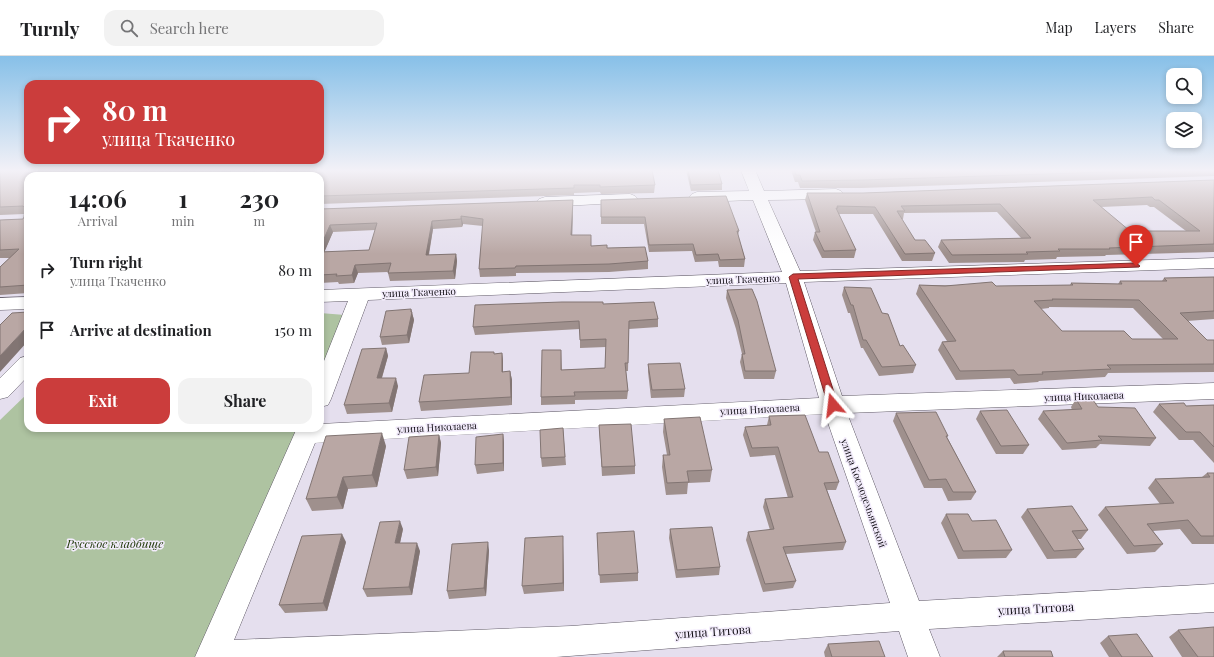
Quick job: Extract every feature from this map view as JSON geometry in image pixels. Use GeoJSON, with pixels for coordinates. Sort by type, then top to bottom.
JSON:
{"type":"FeatureCollection","features":[{"type":"Feature","properties":{"kind":"street","name":"улица Космодемьянской"},"geometry":{"type":"LineString","coordinates":[[759,198],[793,277],[833,405],[924,657]]}},
{"type":"Feature","properties":{"kind":"street"},"geometry":{"type":"LineString","coordinates":[[527,203],[646,199]]}},
{"type":"Feature","properties":{"kind":"street","name":"улица Ткаченко"},"geometry":{"type":"LineString","coordinates":[[324,296],[793,277],[1214,263]]}},
{"type":"Feature","properties":{"kind":"street"},"geometry":{"type":"LineString","coordinates":[[324,390],[360,295]]}},
{"type":"Feature","properties":{"kind":"street"},"geometry":{"type":"LineString","coordinates":[[0,304],[24,303]]}},
{"type":"Feature","properties":{"kind":"street"},"geometry":{"type":"LineString","coordinates":[[0,391],[24,367]]}},
{"type":"Feature","properties":{"kind":"street","name":"улица Николаева"},"geometry":{"type":"LineString","coordinates":[[324,430],[833,405],[1214,391]]}},
{"type":"Feature","properties":{"kind":"street"},"geometry":{"type":"LineString","coordinates":[[211,657],[308,432]]}},
{"type":"Feature","properties":{"kind":"street","name":"улица Титова"},"geometry":{"type":"LineString","coordinates":[[211,657],[570,641],[909,616],[1214,598]]}},
{"type":"Feature","properties":{"kind":"green space"},"geometry":{"type":"Polygon","coordinates":[[[324,313],[345,315],[324,366],[324,313]]]}},
{"type":"Feature","properties":{"kind":"green space","name":"Русское кладбище"},"geometry":{"type":"Polygon","coordinates":[[[24,397],[24,432],[296,432],[203,657],[0,657],[0,420],[24,397]]]}},
{"type":"Feature","properties":{"kind":"building"},"geometry":{"type":"Polygon","coordinates":[[[0,198],[24,198],[24,207],[0,207],[0,198]]]}},
{"type":"Feature","properties":{"kind":"building"},"geometry":{"type":"Polygon","coordinates":[[[727,198],[739,231],[737,231],[745,259],[720,260],[718,254],[696,255],[693,244],[649,245],[645,217],[601,217],[601,200],[727,198]]]}},
{"type":"Feature","properties":{"kind":"building"},"geometry":{"type":"Polygon","coordinates":[[[809,198],[1131,198],[1093,200],[1130,231],[1200,231],[1159,200],[1155,200],[1153,198],[1214,198],[1214,244],[1109,248],[1110,249],[1058,249],[1060,251],[1026,252],[1028,254],[952,255],[941,240],[1031,238],[1000,204],[901,206],[905,211],[897,211],[915,240],[925,240],[935,253],[905,254],[875,207],[837,206],[838,208],[836,208],[856,250],[824,251],[815,232],[820,232],[809,198]]]}},
{"type":"Feature","properties":{"kind":"building"},"geometry":{"type":"Polygon","coordinates":[[[573,200],[571,235],[591,235],[591,246],[607,245],[607,248],[645,247],[648,261],[609,264],[516,266],[515,268],[479,269],[483,219],[461,216],[461,219],[432,221],[426,255],[456,254],[453,271],[388,273],[391,263],[355,265],[352,275],[324,275],[324,252],[369,250],[377,223],[330,225],[324,239],[324,209],[573,200]]]}},
{"type":"Feature","properties":{"kind":"building"},"geometry":{"type":"Polygon","coordinates":[[[24,217],[24,285],[0,287],[0,267],[19,249],[0,250],[0,220],[23,219],[24,217]]]}},
{"type":"Feature","properties":{"kind":"building"},"geometry":{"type":"Polygon","coordinates":[[[1214,277],[1214,311],[1180,313],[1207,340],[1214,340],[1214,364],[1107,365],[1111,369],[1042,372],[1043,374],[1018,375],[1014,370],[960,371],[942,342],[956,341],[919,285],[945,286],[992,282],[996,286],[1073,285],[1071,283],[1122,284],[1120,281],[1167,281],[1164,278],[1214,277]],[[1052,299],[1053,300],[1034,301],[1062,331],[1124,331],[1132,339],[1178,339],[1139,300],[1052,299]]]}},
{"type":"Feature","properties":{"kind":"building"},"geometry":{"type":"Polygon","coordinates":[[[844,287],[871,288],[882,313],[888,314],[900,346],[903,345],[916,365],[882,367],[866,340],[863,340],[853,305],[851,305],[844,287]]]}},
{"type":"Feature","properties":{"kind":"building"},"geometry":{"type":"Polygon","coordinates":[[[752,289],[757,301],[776,371],[745,371],[742,354],[745,354],[738,320],[727,290],[752,289]]]}},
{"type":"Feature","properties":{"kind":"building"},"geometry":{"type":"Polygon","coordinates":[[[603,302],[603,304],[654,302],[658,319],[629,321],[628,363],[625,363],[628,391],[574,392],[575,396],[541,397],[542,350],[561,350],[561,370],[605,368],[606,339],[580,340],[579,321],[473,327],[475,305],[603,302]]]}},
{"type":"Feature","properties":{"kind":"building"},"geometry":{"type":"Polygon","coordinates":[[[411,309],[412,312],[407,335],[380,337],[386,311],[411,309]]]}},
{"type":"Feature","properties":{"kind":"building"},"geometry":{"type":"Polygon","coordinates":[[[24,312],[24,330],[0,356],[0,325],[12,313],[24,312]]]}},
{"type":"Feature","properties":{"kind":"building"},"geometry":{"type":"Polygon","coordinates":[[[386,348],[377,378],[396,378],[389,403],[344,405],[362,349],[386,348]]]}},
{"type":"Feature","properties":{"kind":"building"},"geometry":{"type":"Polygon","coordinates":[[[471,352],[494,352],[494,354],[502,353],[502,372],[510,371],[511,397],[419,402],[424,375],[469,373],[471,352]]]}},
{"type":"Feature","properties":{"kind":"building"},"geometry":{"type":"Polygon","coordinates":[[[680,363],[685,389],[652,390],[648,364],[680,363]]]}},
{"type":"Feature","properties":{"kind":"building"},"geometry":{"type":"Polygon","coordinates":[[[1076,399],[1093,400],[1098,407],[1135,408],[1156,438],[1098,436],[1102,440],[1067,443],[1043,411],[1082,409],[1076,399]]]}},
{"type":"Feature","properties":{"kind":"building"},"geometry":{"type":"Polygon","coordinates":[[[1184,403],[1186,406],[1214,405],[1214,447],[1200,432],[1186,432],[1159,404],[1184,403]]]}},
{"type":"Feature","properties":{"kind":"building"},"geometry":{"type":"Polygon","coordinates":[[[1007,410],[1029,445],[1001,446],[980,411],[1007,410]]]}},
{"type":"Feature","properties":{"kind":"building"},"geometry":{"type":"Polygon","coordinates":[[[936,412],[948,436],[946,436],[976,492],[953,492],[946,479],[929,480],[896,413],[936,412]]]}},
{"type":"Feature","properties":{"kind":"building"},"geometry":{"type":"Polygon","coordinates":[[[805,415],[819,452],[828,452],[839,482],[824,483],[846,542],[783,547],[796,581],[765,584],[748,532],[774,529],[765,499],[793,497],[778,447],[752,448],[745,427],[771,425],[769,416],[805,415]]]}},
{"type":"Feature","properties":{"kind":"building"},"geometry":{"type":"Polygon","coordinates":[[[700,417],[712,470],[687,471],[689,482],[667,483],[663,455],[670,455],[664,419],[700,417]]]}},
{"type":"Feature","properties":{"kind":"building"},"geometry":{"type":"Polygon","coordinates":[[[631,424],[635,466],[602,467],[599,425],[631,424]]]}},
{"type":"Feature","properties":{"kind":"building"},"geometry":{"type":"Polygon","coordinates":[[[563,428],[565,457],[541,458],[540,430],[563,428]]]}},
{"type":"Feature","properties":{"kind":"building"},"geometry":{"type":"Polygon","coordinates":[[[382,433],[372,475],[343,477],[337,497],[306,499],[326,436],[382,433]]]}},
{"type":"Feature","properties":{"kind":"building"},"geometry":{"type":"Polygon","coordinates":[[[503,434],[503,463],[475,465],[476,437],[503,434]]]}},
{"type":"Feature","properties":{"kind":"building"},"geometry":{"type":"Polygon","coordinates":[[[439,435],[436,467],[404,470],[409,437],[439,435]]]}},
{"type":"Feature","properties":{"kind":"building"},"geometry":{"type":"Polygon","coordinates":[[[1207,473],[1214,473],[1214,536],[1201,536],[1188,520],[1147,524],[1163,544],[1134,546],[1105,507],[1174,503],[1155,479],[1210,477],[1207,473]]]}},
{"type":"Feature","properties":{"kind":"building"},"geometry":{"type":"Polygon","coordinates":[[[1072,506],[1088,530],[1072,531],[1084,549],[1054,551],[1027,509],[1072,506]]]}},
{"type":"Feature","properties":{"kind":"building"},"geometry":{"type":"Polygon","coordinates":[[[946,514],[968,514],[972,521],[996,520],[1012,550],[963,551],[946,514]]]}},
{"type":"Feature","properties":{"kind":"building"},"geometry":{"type":"Polygon","coordinates":[[[400,521],[395,543],[417,543],[409,587],[363,589],[380,522],[400,521]]]}},
{"type":"Feature","properties":{"kind":"building"},"geometry":{"type":"Polygon","coordinates":[[[712,527],[720,567],[677,570],[670,529],[712,527]]]}},
{"type":"Feature","properties":{"kind":"building"},"geometry":{"type":"Polygon","coordinates":[[[634,531],[638,573],[599,575],[597,533],[634,531]]]}},
{"type":"Feature","properties":{"kind":"building"},"geometry":{"type":"Polygon","coordinates":[[[342,534],[323,603],[279,605],[302,536],[342,534]]]}},
{"type":"Feature","properties":{"kind":"building"},"geometry":{"type":"Polygon","coordinates":[[[563,536],[563,583],[522,586],[525,538],[563,536]]]}},
{"type":"Feature","properties":{"kind":"building"},"geometry":{"type":"Polygon","coordinates":[[[488,542],[484,588],[447,591],[452,544],[488,542]]]}},
{"type":"Feature","properties":{"kind":"building"},"geometry":{"type":"Polygon","coordinates":[[[1214,627],[1214,657],[1198,657],[1178,630],[1214,627]]]}},
{"type":"Feature","properties":{"kind":"building"},"geometry":{"type":"Polygon","coordinates":[[[1137,634],[1153,657],[1122,657],[1108,636],[1137,634]]]}},
{"type":"Feature","properties":{"kind":"building"},"geometry":{"type":"Polygon","coordinates":[[[879,641],[885,657],[832,657],[828,644],[879,641]]]}},
{"type":"Feature","properties":{"kind":"building"},"geometry":{"type":"Polygon","coordinates":[[[1003,651],[1051,651],[1053,657],[1005,657],[1003,651]]]}},
{"type":"Feature","properties":{"kind":"route"},"geometry":{"type":"LineString","coordinates":[[833,405],[793,277],[1136,266]]}}]}
